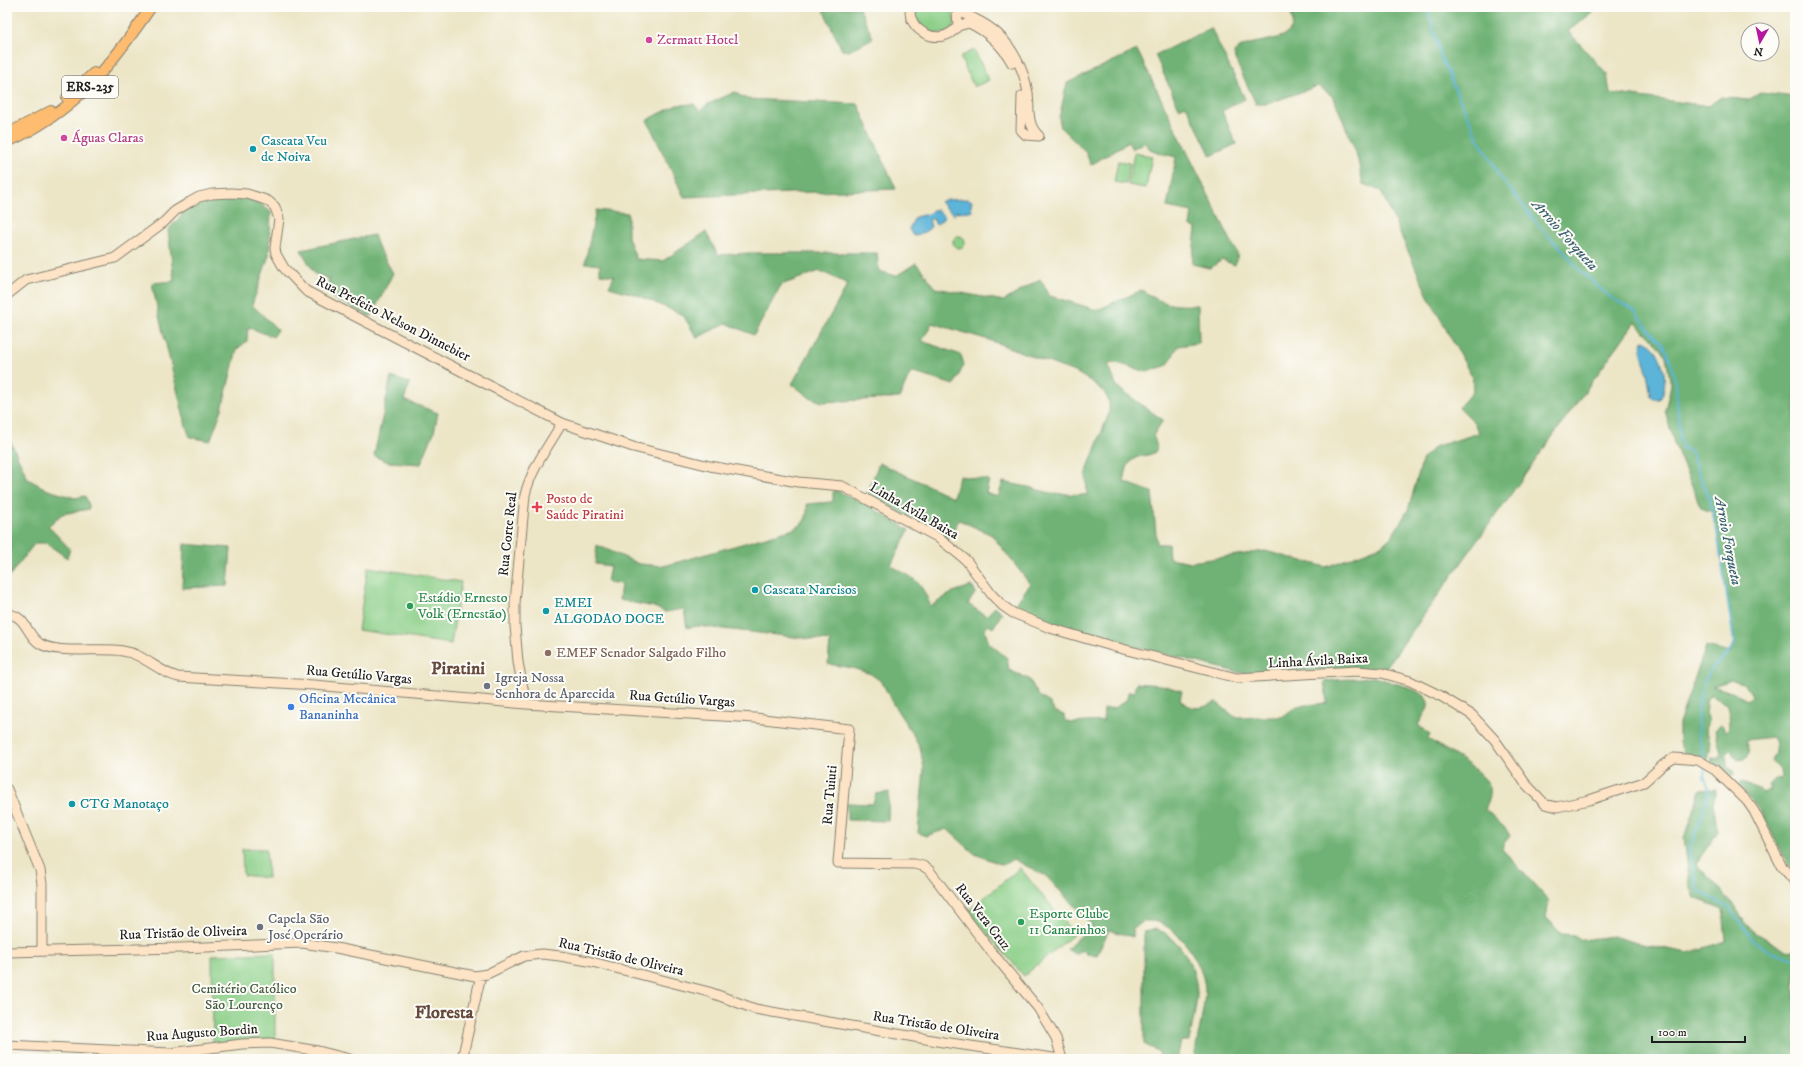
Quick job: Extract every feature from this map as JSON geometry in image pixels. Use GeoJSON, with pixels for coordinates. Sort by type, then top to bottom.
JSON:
{"type":"FeatureCollection","features":[{"type":"Feature","properties":{"kind":"main road","name":"ERS-235"},"geometry":{"type":"LineString","coordinates":[[7,134],[56,108],[81,86],[112,52],[144,7]]}},
{"type":"Feature","properties":{"kind":"main road","name":"ERS-235"},"geometry":{"type":"LineString","coordinates":[[7,142],[49,120],[86,91],[114,59],[151,7]]}},
{"type":"Feature","properties":{"kind":"street"},"geometry":{"type":"LineString","coordinates":[[910,8],[915,24],[924,33],[930,36],[944,37],[951,34],[958,26],[969,24],[982,31],[1000,45],[1011,61],[1019,82],[1022,102],[1021,130],[1026,135],[1039,136],[1030,123],[1026,82],[1021,68],[1010,47],[988,26],[955,9]]}},
{"type":"Feature","properties":{"kind":"street"},"geometry":{"type":"LineString","coordinates":[[955,9],[958,26]]}},
{"type":"Feature","properties":{"kind":"street","name":"Rua Prefeito Nelson Dinnebier"},"geometry":{"type":"LineString","coordinates":[[7,295],[26,280],[115,258],[164,222],[175,212],[200,198],[212,194],[247,194],[268,201],[275,207],[279,219],[275,248],[276,254],[284,268],[306,291],[562,423],[633,447],[710,466],[798,482],[842,486]]}},
{"type":"Feature","properties":{"kind":"street","name":"Rua Corte Real"},"geometry":{"type":"LineString","coordinates":[[526,704],[518,662],[515,626],[516,591],[525,494],[538,464],[562,423]]}},
{"type":"Feature","properties":{"kind":"street","name":"Linha Ávila Baixa"},"geometry":{"type":"LineString","coordinates":[[842,486],[937,537],[966,560],[992,595],[1003,606],[1014,614],[1050,628],[1115,647],[1237,678],[1356,671],[1382,673],[1410,682],[1439,695],[1472,716],[1495,740],[1525,783],[1545,804],[1557,807],[1589,800],[1644,782],[1663,765],[1674,758],[1689,758],[1698,760],[1715,770],[1754,811],[1781,865],[1795,882]]}},
{"type":"Feature","properties":{"kind":"street","name":"Rua Getúlio Vargas"},"geometry":{"type":"LineString","coordinates":[[7,614],[16,616],[23,620],[39,643],[48,647],[60,649],[124,651],[139,655],[166,673],[178,677],[314,685],[526,704],[740,717],[849,729]]}},
{"type":"Feature","properties":{"kind":"street","name":"Rua Tuiuti"},"geometry":{"type":"LineString","coordinates":[[838,863],[849,729]]}},
{"type":"Feature","properties":{"kind":"street"},"geometry":{"type":"LineString","coordinates":[[7,789],[10,804],[40,870],[42,884],[42,951]]}},
{"type":"Feature","properties":{"kind":"street","name":"Rua Vera Cruz"},"geometry":{"type":"LineString","coordinates":[[838,863],[914,864],[923,866],[929,870],[990,950],[1038,1008],[1056,1038],[1061,1059]]}},
{"type":"Feature","properties":{"kind":"street","name":"Rua Tristão de Oliveira"},"geometry":{"type":"LineString","coordinates":[[7,952],[181,948],[302,943],[336,948],[481,976],[524,956],[542,954],[588,961],[709,992],[755,1008],[943,1042],[1061,1059]]}},
{"type":"Feature","properties":{"kind":"street"},"geometry":{"type":"LineString","coordinates":[[462,1059],[481,976]]}},
{"type":"Feature","properties":{"kind":"street","name":"Rua Augusto Bordin"},"geometry":{"type":"LineString","coordinates":[[7,1045],[170,1053],[242,1044],[270,1043],[318,1051],[350,1059]]}},
{"type":"Feature","properties":{"kind":"green space"},"geometry":{"type":"Polygon","coordinates":[[[822,7],[859,7],[873,38],[849,51],[842,50],[822,7]]]}},
{"type":"Feature","properties":{"kind":"green space"},"geometry":{"type":"Polygon","coordinates":[[[917,7],[950,7],[953,9],[955,25],[945,34],[925,31],[919,23],[916,14],[917,7]]]}},
{"type":"Feature","properties":{"kind":"green space"},"geometry":{"type":"Polygon","coordinates":[[[1288,7],[1595,7],[1596,10],[1568,31],[1607,74],[1610,93],[1709,106],[1721,97],[1748,100],[1760,93],[1795,97],[1795,874],[1783,857],[1763,814],[1738,785],[1742,782],[1763,793],[1771,789],[1769,785],[1775,779],[1781,780],[1780,770],[1771,760],[1775,748],[1775,743],[1772,737],[1746,740],[1749,752],[1745,759],[1737,760],[1731,750],[1726,755],[1728,768],[1733,770],[1734,774],[1731,776],[1711,762],[1712,758],[1719,759],[1721,753],[1715,730],[1721,725],[1723,726],[1724,730],[1727,731],[1730,725],[1730,718],[1727,704],[1711,696],[1708,697],[1706,703],[1706,712],[1709,721],[1706,730],[1710,746],[1710,753],[1707,761],[1695,755],[1684,753],[1679,742],[1679,723],[1706,646],[1730,653],[1734,642],[1717,531],[1712,512],[1701,508],[1674,443],[1665,410],[1671,386],[1666,356],[1659,346],[1635,322],[1385,669],[1241,673],[1113,641],[1017,613],[1012,609],[1030,584],[992,535],[959,520],[948,540],[937,532],[867,494],[879,463],[953,497],[959,476],[989,480],[986,493],[998,497],[1003,482],[1050,493],[1087,495],[1086,473],[1109,413],[1109,401],[1104,392],[1092,382],[1077,373],[989,340],[932,323],[922,341],[961,355],[964,365],[954,385],[911,372],[899,398],[822,402],[809,397],[792,384],[848,284],[820,271],[781,285],[754,335],[726,323],[697,338],[683,315],[637,295],[609,287],[614,276],[600,274],[600,265],[585,263],[596,210],[628,213],[628,237],[636,259],[663,261],[706,232],[718,255],[750,253],[877,253],[879,271],[896,276],[916,263],[936,288],[1004,301],[1040,279],[1050,296],[1097,310],[1142,290],[1156,299],[1168,304],[1198,305],[1199,343],[1178,346],[1168,365],[1147,372],[1117,363],[1108,364],[1117,387],[1163,420],[1153,436],[1156,444],[1155,452],[1138,457],[1131,461],[1127,469],[1124,482],[1152,492],[1157,544],[1168,544],[1169,558],[1191,562],[1265,551],[1326,567],[1381,546],[1392,536],[1408,510],[1423,458],[1434,447],[1479,433],[1472,420],[1459,407],[1473,391],[1472,377],[1429,298],[1381,191],[1363,184],[1356,152],[1335,101],[1331,95],[1318,86],[1267,104],[1256,104],[1235,59],[1234,53],[1242,47],[1252,43],[1275,39],[1284,35],[1291,30],[1292,21],[1288,7]],[[1732,680],[1712,686],[1732,692],[1747,700],[1752,696],[1743,683],[1732,680]]]}},
{"type":"Feature","properties":{"kind":"green space"},"geometry":{"type":"Polygon","coordinates":[[[1211,28],[1245,99],[1222,111],[1236,144],[1211,156],[1186,105],[1179,108],[1155,55],[1211,28]]]}},
{"type":"Feature","properties":{"kind":"green space"},"geometry":{"type":"Polygon","coordinates":[[[974,50],[989,80],[974,87],[960,57],[974,50]]]}},
{"type":"Feature","properties":{"kind":"green space"},"geometry":{"type":"Polygon","coordinates":[[[1137,50],[1238,255],[1235,265],[1222,260],[1210,268],[1192,264],[1196,228],[1190,226],[1192,212],[1167,207],[1176,157],[1152,151],[1144,142],[1132,149],[1128,142],[1091,165],[1085,151],[1061,128],[1059,118],[1067,83],[1137,50]]]}},
{"type":"Feature","properties":{"kind":"green space"},"geometry":{"type":"Polygon","coordinates":[[[735,92],[748,99],[858,104],[896,189],[684,197],[647,120],[677,105],[694,104],[700,111],[708,104],[735,92]]]}},
{"type":"Feature","properties":{"kind":"green space"},"geometry":{"type":"Polygon","coordinates":[[[1134,153],[1152,156],[1146,188],[1128,185],[1134,153]]]}},
{"type":"Feature","properties":{"kind":"green space"},"geometry":{"type":"Polygon","coordinates":[[[1118,161],[1130,163],[1126,184],[1114,182],[1118,161]]]}},
{"type":"Feature","properties":{"kind":"green space"},"geometry":{"type":"Polygon","coordinates":[[[243,198],[259,203],[271,212],[269,255],[252,305],[278,330],[273,337],[248,327],[247,341],[237,349],[222,409],[210,441],[190,437],[186,426],[152,283],[174,281],[168,230],[188,208],[216,199],[243,198]]]}},
{"type":"Feature","properties":{"kind":"green space"},"geometry":{"type":"Polygon","coordinates":[[[374,235],[379,249],[393,273],[371,317],[333,298],[336,289],[327,286],[329,279],[315,274],[301,250],[374,235]]]}},
{"type":"Feature","properties":{"kind":"green space"},"geometry":{"type":"Polygon","coordinates":[[[959,236],[963,238],[965,242],[963,246],[959,248],[955,246],[953,242],[955,238],[959,236]]]}},
{"type":"Feature","properties":{"kind":"green space"},"geometry":{"type":"Polygon","coordinates":[[[391,377],[410,383],[404,400],[438,413],[434,432],[421,464],[388,462],[374,456],[391,377]]]}},
{"type":"Feature","properties":{"kind":"green space"},"geometry":{"type":"Polygon","coordinates":[[[7,434],[28,479],[48,490],[75,498],[85,496],[89,509],[62,514],[48,526],[70,549],[67,558],[46,543],[35,543],[7,579],[7,434]]]}},
{"type":"Feature","properties":{"kind":"green space"},"geometry":{"type":"Polygon","coordinates":[[[835,490],[869,506],[909,530],[891,565],[912,577],[920,585],[931,606],[953,592],[971,586],[976,592],[968,604],[986,616],[995,607],[1002,613],[993,628],[988,625],[985,630],[989,643],[1007,658],[1009,670],[1029,679],[1039,696],[1050,703],[1054,711],[1064,715],[1065,721],[1071,723],[1103,721],[1104,709],[1115,708],[1127,699],[1128,692],[1134,692],[1136,683],[1161,685],[1182,691],[1180,700],[1189,706],[1197,708],[1216,702],[1235,717],[1282,717],[1297,706],[1327,703],[1324,681],[1374,677],[1408,687],[1424,695],[1428,702],[1428,708],[1418,725],[1430,735],[1428,739],[1469,765],[1488,783],[1490,793],[1485,809],[1506,829],[1510,836],[1504,843],[1502,849],[1549,901],[1546,917],[1561,934],[1574,935],[1582,940],[1613,936],[1641,944],[1688,953],[1726,941],[1723,909],[1695,898],[1690,886],[1684,838],[1700,790],[1716,789],[1713,804],[1718,831],[1696,864],[1736,908],[1745,923],[1755,932],[1785,950],[1795,951],[1795,1059],[1194,1059],[1204,1006],[1205,989],[1200,968],[1194,956],[1179,936],[1160,923],[1150,921],[1141,923],[1133,928],[1133,937],[1109,930],[1097,955],[1086,954],[1083,950],[1075,954],[1067,949],[1092,925],[1046,876],[1013,859],[1003,865],[975,854],[947,829],[926,836],[918,833],[924,769],[920,747],[893,704],[882,682],[871,674],[852,668],[828,664],[830,641],[697,626],[687,628],[684,609],[665,612],[654,607],[619,600],[621,584],[607,582],[610,566],[595,564],[597,545],[639,564],[664,566],[794,529],[804,522],[807,512],[807,504],[831,502],[833,500],[833,492],[835,490]]]}},
{"type":"Feature","properties":{"kind":"green space"},"geometry":{"type":"Polygon","coordinates":[[[184,544],[231,548],[228,586],[182,588],[184,544]]]}},
{"type":"Feature","properties":{"kind":"green space","name":"Estádio Ernesto Volk (Ernestão)"},"geometry":{"type":"Polygon","coordinates":[[[368,567],[461,582],[451,644],[358,630],[368,567]]]}},
{"type":"Feature","properties":{"kind":"green space"},"geometry":{"type":"Polygon","coordinates":[[[889,792],[888,821],[847,820],[847,803],[873,804],[876,794],[889,792]]]}},
{"type":"Feature","properties":{"kind":"green space"},"geometry":{"type":"Polygon","coordinates":[[[242,849],[266,849],[268,878],[243,875],[242,849]]]}},
{"type":"Feature","properties":{"kind":"green space","name":"Esporte Clube 11 Canarinhos"},"geometry":{"type":"Polygon","coordinates":[[[1020,868],[1074,934],[1024,976],[968,911],[1020,868]]]}},
{"type":"Feature","properties":{"kind":"green space"},"geometry":{"type":"Polygon","coordinates":[[[1155,929],[1172,938],[1180,946],[1191,965],[1197,986],[1196,1006],[1189,1041],[1181,1041],[1177,1059],[1160,1059],[1159,1052],[1144,1044],[1144,932],[1155,929]]]}},
{"type":"Feature","properties":{"kind":"green space","name":"Cemitério Católico São Lourenço"},"geometry":{"type":"Polygon","coordinates":[[[275,953],[275,1039],[240,1040],[213,1045],[212,955],[275,953]]]}},
{"type":"Feature","properties":{"kind":"water"},"geometry":{"type":"Polygon","coordinates":[[[968,199],[972,201],[972,211],[954,212],[954,215],[940,202],[945,200],[968,199]]]}},
{"type":"Feature","properties":{"kind":"water"},"geometry":{"type":"Polygon","coordinates":[[[933,210],[937,210],[945,217],[936,225],[933,219],[929,219],[931,227],[925,232],[913,236],[909,229],[915,217],[928,214],[933,210]]]}},
{"type":"Feature","properties":{"kind":"water"},"geometry":{"type":"Polygon","coordinates":[[[1644,340],[1654,347],[1663,366],[1665,380],[1663,393],[1660,399],[1653,399],[1651,396],[1641,350],[1642,341],[1644,340]]]}},
{"type":"Feature","properties":{"kind":"waterway","name":"Arroio Forqueta"},"geometry":{"type":"LineString","coordinates":[[1427,7],[1442,60],[1478,138],[1501,178],[1545,233],[1562,249],[1578,269],[1610,297],[1635,311],[1649,330],[1663,344],[1671,362],[1676,384],[1680,440],[1683,448],[1692,452],[1695,464],[1708,495],[1717,531],[1734,642],[1728,653],[1710,672],[1702,689],[1698,707],[1698,733],[1705,760]]}},
{"type":"Feature","properties":{"kind":"waterway","name":"Arroio Forqueta"},"geometry":{"type":"LineString","coordinates":[[1705,767],[1704,776],[1709,789],[1703,813],[1689,850],[1699,891],[1729,908],[1755,942],[1773,953],[1795,958]]}},
{"type":"Feature","properties":{"kind":"place","name":"Zermatt Hotel"},"geometry":{"type":"Point","coordinates":[649,40]}},
{"type":"Feature","properties":{"kind":"place","name":"Águas Claras"},"geometry":{"type":"Point","coordinates":[64,138]}},
{"type":"Feature","properties":{"kind":"place","name":"Cascata Veu de Noiva"},"geometry":{"type":"Point","coordinates":[253,149]}},
{"type":"Feature","properties":{"kind":"place","name":"Posto de Saúde Piratini"},"geometry":{"type":"Point","coordinates":[537,507]}},
{"type":"Feature","properties":{"kind":"place","name":"Cascata Narcisos"},"geometry":{"type":"Point","coordinates":[755,590]}},
{"type":"Feature","properties":{"kind":"place","name":"Estádio Ernesto Volk (Ernestão)"},"geometry":{"type":"Point","coordinates":[410,606]}},
{"type":"Feature","properties":{"kind":"place","name":"EMEI ALGODAO DOCE"},"geometry":{"type":"Point","coordinates":[546,611]}},
{"type":"Feature","properties":{"kind":"place","name":"EMEF Senador Salgado Filho"},"geometry":{"type":"Point","coordinates":[548,653]}},
{"type":"Feature","properties":{"kind":"place","name":"Igreja Nossa Senhora de Aparecida"},"geometry":{"type":"Point","coordinates":[487,686]}},
{"type":"Feature","properties":{"kind":"place","name":"Oficina Mecânica Bananinha"},"geometry":{"type":"Point","coordinates":[291,707]}},
{"type":"Feature","properties":{"kind":"place","name":"CTG Manotaço"},"geometry":{"type":"Point","coordinates":[72,804]}},
{"type":"Feature","properties":{"kind":"place","name":"Esporte Clube 11 Canarinhos"},"geometry":{"type":"Point","coordinates":[1021,922]}},
{"type":"Feature","properties":{"kind":"place","name":"Capela São José Operário"},"geometry":{"type":"Point","coordinates":[260,927]}},
{"type":"Feature","properties":{"kind":"district","name":"Piratini"},"geometry":{"type":"Point","coordinates":[458,669]}},
{"type":"Feature","properties":{"kind":"district","name":"Floresta"},"geometry":{"type":"Point","coordinates":[444,1013]}}]}
